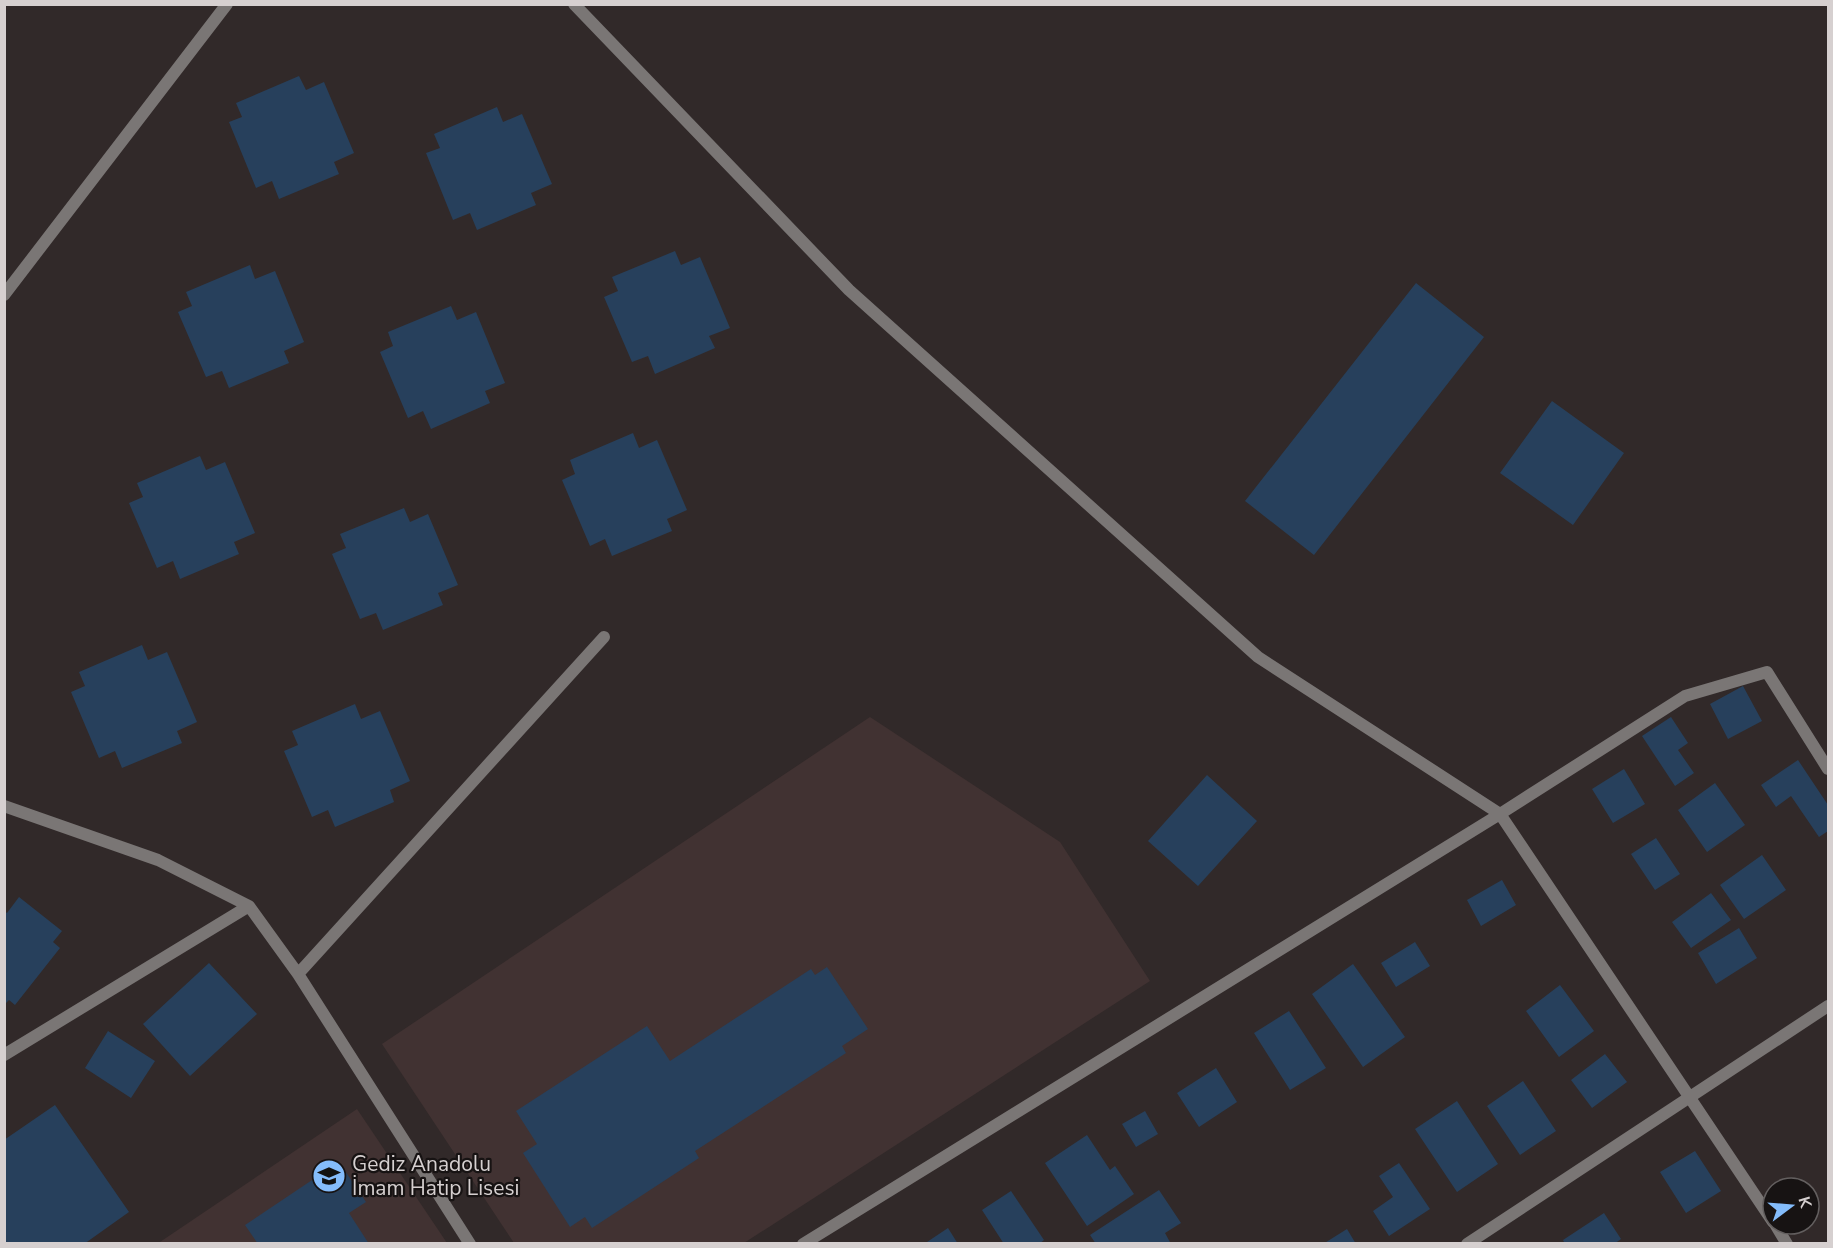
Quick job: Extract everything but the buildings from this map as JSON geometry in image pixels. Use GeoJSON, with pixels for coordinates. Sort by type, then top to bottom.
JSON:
{"type":"FeatureCollection","features":[{"type":"Feature","properties":{"kind":"street"},"geometry":{"type":"LineString","coordinates":[[4,296],[227,4]]}},
{"type":"Feature","properties":{"kind":"street"},"geometry":{"type":"LineString","coordinates":[[574,4],[849,290],[1258,657],[1500,814],[1761,1203]]}},
{"type":"Feature","properties":{"kind":"street"},"geometry":{"type":"LineString","coordinates":[[298,974],[604,637]]}},
{"type":"Feature","properties":{"kind":"street"},"geometry":{"type":"LineString","coordinates":[[803,1244],[1500,814],[1684,696],[1767,672],[1828,769]]}},
{"type":"Feature","properties":{"kind":"street"},"geometry":{"type":"LineString","coordinates":[[4,806],[158,860],[249,906],[298,974],[470,1244]]}},
{"type":"Feature","properties":{"kind":"street"},"geometry":{"type":"LineString","coordinates":[[4,1055],[249,906]]}},
{"type":"Feature","properties":{"kind":"street"},"geometry":{"type":"LineString","coordinates":[[1467,1244],[1828,1006]]}},
{"type":"Feature","properties":{"kind":"shaded area"},"geometry":{"type":"Polygon","coordinates":[[[870,717],[1060,842],[1150,981],[744,1243],[514,1243],[382,1044],[870,717]]]}},
{"type":"Feature","properties":{"kind":"shaded area","name":"Gediz Anadolu İmam Hatip Lisesi"},"geometry":{"type":"Polygon","coordinates":[[[357,1109],[447,1243],[157,1244],[357,1109]]]}},
{"type":"Feature","properties":{"kind":"place","name":"Gediz Anadolu İmam Hatip Lisesi"},"geometry":{"type":"Point","coordinates":[329,1176]}}]}
